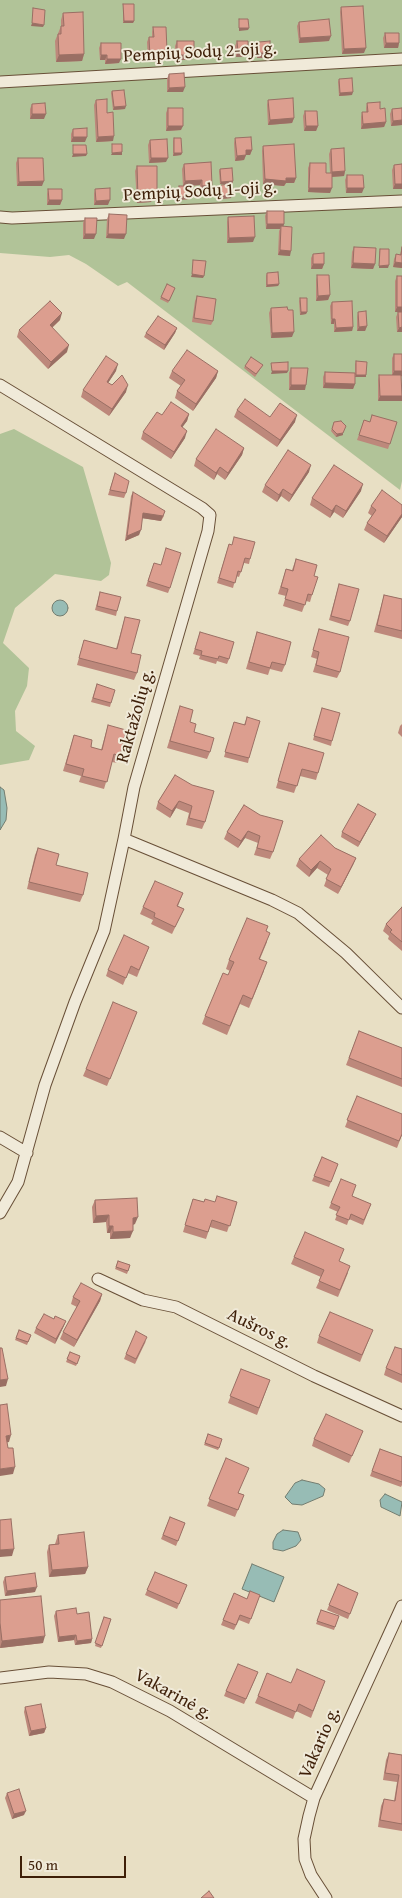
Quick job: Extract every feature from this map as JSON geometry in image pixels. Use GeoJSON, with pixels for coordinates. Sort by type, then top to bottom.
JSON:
{"type":"FeatureCollection","features":[{"type":"Feature","properties":{"kind":"street","name":"Pempių Sodų 2-oji g."},"geometry":{"type":"LineString","coordinates":[[0,82],[402,59]]}},
{"type":"Feature","properties":{"kind":"street","name":"Pempių Sodų 1-oji g."},"geometry":{"type":"LineString","coordinates":[[0,217],[402,200]]}},
{"type":"Feature","properties":{"kind":"street","name":"Raktažolių g."},"geometry":{"type":"LineString","coordinates":[[4,387],[202,508],[210,515],[208,531],[134,787],[124,838]]}},
{"type":"Feature","properties":{"kind":"street"},"geometry":{"type":"LineString","coordinates":[[0,1213],[18,1182],[45,1085],[75,1002],[104,931],[124,838],[272,900],[298,913],[346,954],[402,1008]]}},
{"type":"Feature","properties":{"kind":"street"},"geometry":{"type":"LineString","coordinates":[[0,1137],[27,1153]]}},
{"type":"Feature","properties":{"kind":"street","name":"Aušros g."},"geometry":{"type":"LineString","coordinates":[[98,1279],[143,1300],[176,1307],[314,1376],[402,1416]]}},
{"type":"Feature","properties":{"kind":"street","name":"Vakario g."},"geometry":{"type":"LineString","coordinates":[[326,1898],[311,1875],[305,1859],[304,1839],[314,1798],[402,1606]]}},
{"type":"Feature","properties":{"kind":"street","name":"Vakarinė g."},"geometry":{"type":"LineString","coordinates":[[0,1678],[49,1672],[86,1674],[112,1682],[170,1711],[314,1798]]}},
{"type":"Feature","properties":{"kind":"green space"},"geometry":{"type":"Polygon","coordinates":[[[0,0],[402,0],[402,481],[400,490],[127,282],[118,286],[69,255],[50,257],[0,253],[0,0]]]}},
{"type":"Feature","properties":{"kind":"green space"},"geometry":{"type":"Polygon","coordinates":[[[14,429],[83,467],[111,563],[109,575],[101,581],[55,574],[15,608],[3,643],[29,668],[27,686],[15,711],[16,731],[35,746],[29,760],[0,765],[0,434],[14,429]]]}},
{"type":"Feature","properties":{"kind":"water"},"geometry":{"type":"Polygon","coordinates":[[[57,600],[63,600],[68,605],[66,614],[57,616],[52,611],[52,605],[57,600]]]}},
{"type":"Feature","properties":{"kind":"water"},"geometry":{"type":"Polygon","coordinates":[[[0,787],[4,790],[7,808],[6,820],[0,830],[0,787]]]}},
{"type":"Feature","properties":{"kind":"water"},"geometry":{"type":"Polygon","coordinates":[[[302,1480],[319,1484],[325,1489],[323,1496],[302,1505],[292,1504],[285,1497],[295,1483],[302,1480]]]}},
{"type":"Feature","properties":{"kind":"water"},"geometry":{"type":"Polygon","coordinates":[[[385,1494],[402,1502],[400,1516],[381,1507],[380,1500],[385,1494]]]}},
{"type":"Feature","properties":{"kind":"water"},"geometry":{"type":"Polygon","coordinates":[[[283,1530],[298,1532],[301,1540],[296,1546],[283,1551],[273,1549],[273,1542],[277,1534],[283,1530]]]}},
{"type":"Feature","properties":{"kind":"water"},"geometry":{"type":"Polygon","coordinates":[[[252,1564],[284,1577],[274,1602],[242,1589],[252,1564]]]}},
{"type":"Feature","properties":{"kind":"building"},"geometry":{"type":"Polygon","coordinates":[[[123,4],[134,4],[134,21],[124,21],[123,4]]]}},
{"type":"Feature","properties":{"kind":"building"},"geometry":{"type":"Polygon","coordinates":[[[363,6],[366,48],[344,49],[341,7],[363,6]]]}},
{"type":"Feature","properties":{"kind":"building"},"geometry":{"type":"Polygon","coordinates":[[[33,8],[45,10],[44,25],[32,23],[33,8]]]}},
{"type":"Feature","properties":{"kind":"building"},"geometry":{"type":"Polygon","coordinates":[[[83,12],[84,54],[59,55],[58,34],[61,34],[61,26],[64,26],[63,13],[83,12]]]}},
{"type":"Feature","properties":{"kind":"building"},"geometry":{"type":"Polygon","coordinates":[[[239,19],[248,19],[249,28],[239,28],[239,19]]]}},
{"type":"Feature","properties":{"kind":"building"},"geometry":{"type":"Polygon","coordinates":[[[329,19],[331,36],[300,38],[299,22],[329,19]]]}},
{"type":"Feature","properties":{"kind":"building"},"geometry":{"type":"Polygon","coordinates":[[[153,27],[166,27],[167,51],[164,51],[164,56],[150,57],[149,37],[154,37],[153,27]]]}},
{"type":"Feature","properties":{"kind":"building"},"geometry":{"type":"Polygon","coordinates":[[[385,33],[399,33],[399,43],[386,43],[385,33]]]}},
{"type":"Feature","properties":{"kind":"building"},"geometry":{"type":"Polygon","coordinates":[[[177,41],[194,41],[194,55],[177,55],[177,41]]]}},
{"type":"Feature","properties":{"kind":"building"},"geometry":{"type":"Polygon","coordinates":[[[237,41],[248,41],[248,52],[238,52],[237,41]]]}},
{"type":"Feature","properties":{"kind":"building"},"geometry":{"type":"Polygon","coordinates":[[[270,41],[270,53],[259,53],[259,42],[270,41]]]}},
{"type":"Feature","properties":{"kind":"building"},"geometry":{"type":"Polygon","coordinates":[[[101,43],[121,43],[121,59],[107,59],[107,55],[101,55],[101,43]]]}},
{"type":"Feature","properties":{"kind":"building"},"geometry":{"type":"Polygon","coordinates":[[[184,73],[185,87],[169,88],[169,74],[184,73]]]}},
{"type":"Feature","properties":{"kind":"building"},"geometry":{"type":"Polygon","coordinates":[[[352,78],[353,92],[340,93],[339,79],[352,78]]]}},
{"type":"Feature","properties":{"kind":"building"},"geometry":{"type":"Polygon","coordinates":[[[124,90],[126,106],[114,107],[112,91],[124,90]]]}},
{"type":"Feature","properties":{"kind":"building"},"geometry":{"type":"Polygon","coordinates":[[[293,98],[294,118],[270,120],[268,100],[293,98]]]}},
{"type":"Feature","properties":{"kind":"building"},"geometry":{"type":"Polygon","coordinates":[[[107,99],[107,113],[113,112],[114,136],[98,137],[96,100],[107,99]]]}},
{"type":"Feature","properties":{"kind":"building"},"geometry":{"type":"Polygon","coordinates":[[[380,102],[380,109],[385,108],[386,122],[363,124],[362,112],[368,112],[367,103],[380,102]]]}},
{"type":"Feature","properties":{"kind":"building"},"geometry":{"type":"Polygon","coordinates":[[[45,103],[46,114],[32,114],[32,104],[45,103]]]}},
{"type":"Feature","properties":{"kind":"building"},"geometry":{"type":"Polygon","coordinates":[[[168,108],[183,108],[183,126],[168,126],[168,108]]]}},
{"type":"Feature","properties":{"kind":"building"},"geometry":{"type":"Polygon","coordinates":[[[402,108],[402,120],[393,121],[392,109],[402,108]]]}},
{"type":"Feature","properties":{"kind":"building"},"geometry":{"type":"Polygon","coordinates":[[[305,111],[317,111],[318,126],[306,126],[305,111]]]}},
{"type":"Feature","properties":{"kind":"building"},"geometry":{"type":"Polygon","coordinates":[[[87,128],[87,137],[73,137],[73,129],[87,128]]]}},
{"type":"Feature","properties":{"kind":"building"},"geometry":{"type":"Polygon","coordinates":[[[251,137],[252,150],[246,150],[246,155],[237,156],[235,138],[251,137]]]}},
{"type":"Feature","properties":{"kind":"building"},"geometry":{"type":"Polygon","coordinates":[[[174,138],[181,138],[182,153],[174,153],[174,138]]]}},
{"type":"Feature","properties":{"kind":"building"},"geometry":{"type":"Polygon","coordinates":[[[167,139],[168,158],[151,158],[150,140],[167,139]]]}},
{"type":"Feature","properties":{"kind":"building"},"geometry":{"type":"Polygon","coordinates":[[[112,144],[122,144],[122,152],[112,153],[112,144]]]}},
{"type":"Feature","properties":{"kind":"building"},"geometry":{"type":"Polygon","coordinates":[[[294,144],[296,178],[286,178],[286,181],[265,179],[263,146],[294,144]]]}},
{"type":"Feature","properties":{"kind":"building"},"geometry":{"type":"Polygon","coordinates":[[[73,145],[86,145],[87,154],[73,154],[73,145]]]}},
{"type":"Feature","properties":{"kind":"building"},"geometry":{"type":"Polygon","coordinates":[[[344,148],[345,171],[332,172],[331,149],[344,148]]]}},
{"type":"Feature","properties":{"kind":"building"},"geometry":{"type":"Polygon","coordinates":[[[18,158],[43,158],[44,181],[19,182],[18,158]]]}},
{"type":"Feature","properties":{"kind":"building"},"geometry":{"type":"Polygon","coordinates":[[[211,162],[212,185],[202,186],[202,180],[185,181],[184,164],[211,162]]]}},
{"type":"Feature","properties":{"kind":"building"},"geometry":{"type":"Polygon","coordinates":[[[310,163],[326,163],[326,173],[332,173],[332,188],[309,188],[310,163]]]}},
{"type":"Feature","properties":{"kind":"building"},"geometry":{"type":"Polygon","coordinates":[[[402,164],[402,184],[395,184],[394,165],[402,164]]]}},
{"type":"Feature","properties":{"kind":"building"},"geometry":{"type":"Polygon","coordinates":[[[137,166],[157,166],[157,190],[153,191],[153,197],[138,198],[137,166]]]}},
{"type":"Feature","properties":{"kind":"building"},"geometry":{"type":"Polygon","coordinates":[[[232,168],[233,181],[221,182],[220,169],[232,168]]]}},
{"type":"Feature","properties":{"kind":"building"},"geometry":{"type":"Polygon","coordinates":[[[347,175],[363,175],[364,188],[347,188],[347,175]]]}},
{"type":"Feature","properties":{"kind":"building"},"geometry":{"type":"Polygon","coordinates":[[[231,184],[232,195],[222,196],[221,185],[231,184]]]}},
{"type":"Feature","properties":{"kind":"building"},"geometry":{"type":"Polygon","coordinates":[[[179,186],[189,186],[190,196],[179,197],[179,186]]]}},
{"type":"Feature","properties":{"kind":"building"},"geometry":{"type":"Polygon","coordinates":[[[110,188],[110,200],[96,201],[95,189],[110,188]]]}},
{"type":"Feature","properties":{"kind":"building"},"geometry":{"type":"Polygon","coordinates":[[[48,189],[62,189],[62,200],[49,200],[48,189]]]}},
{"type":"Feature","properties":{"kind":"building"},"geometry":{"type":"Polygon","coordinates":[[[267,211],[284,211],[284,224],[267,224],[267,211]]]}},
{"type":"Feature","properties":{"kind":"building"},"geometry":{"type":"Polygon","coordinates":[[[109,214],[127,215],[126,234],[108,234],[109,214]]]}},
{"type":"Feature","properties":{"kind":"building"},"geometry":{"type":"Polygon","coordinates":[[[254,216],[255,237],[229,238],[228,217],[254,216]]]}},
{"type":"Feature","properties":{"kind":"building"},"geometry":{"type":"Polygon","coordinates":[[[85,218],[97,218],[96,234],[85,234],[85,218]]]}},
{"type":"Feature","properties":{"kind":"building"},"geometry":{"type":"Polygon","coordinates":[[[281,226],[292,227],[291,251],[280,250],[281,226]]]}},
{"type":"Feature","properties":{"kind":"building"},"geometry":{"type":"Polygon","coordinates":[[[354,247],[376,248],[375,264],[353,263],[354,247]]]}},
{"type":"Feature","properties":{"kind":"building"},"geometry":{"type":"Polygon","coordinates":[[[402,247],[402,263],[395,262],[396,254],[401,255],[402,247]]]}},
{"type":"Feature","properties":{"kind":"building"},"geometry":{"type":"Polygon","coordinates":[[[380,249],[389,249],[389,265],[379,266],[380,249]]]}},
{"type":"Feature","properties":{"kind":"building"},"geometry":{"type":"Polygon","coordinates":[[[324,253],[324,264],[313,264],[313,254],[324,253]]]}},
{"type":"Feature","properties":{"kind":"building"},"geometry":{"type":"Polygon","coordinates":[[[193,260],[206,261],[204,276],[192,274],[193,260]]]}},
{"type":"Feature","properties":{"kind":"building"},"geometry":{"type":"Polygon","coordinates":[[[278,272],[279,284],[267,285],[267,273],[278,272]]]}},
{"type":"Feature","properties":{"kind":"building"},"geometry":{"type":"Polygon","coordinates":[[[317,275],[329,275],[330,295],[318,296],[317,275]]]}},
{"type":"Feature","properties":{"kind":"building"},"geometry":{"type":"Polygon","coordinates":[[[397,276],[402,276],[402,307],[397,307],[397,276]]]}},
{"type":"Feature","properties":{"kind":"building"},"geometry":{"type":"Polygon","coordinates":[[[167,284],[175,288],[169,301],[161,297],[167,284]]]}},
{"type":"Feature","properties":{"kind":"building"},"geometry":{"type":"Polygon","coordinates":[[[197,296],[216,299],[213,321],[194,318],[197,296]]]}},
{"type":"Feature","properties":{"kind":"building"},"geometry":{"type":"Polygon","coordinates":[[[300,298],[307,298],[307,312],[301,312],[300,298]]]}},
{"type":"Feature","properties":{"kind":"building"},"geometry":{"type":"Polygon","coordinates":[[[50,301],[62,313],[50,325],[69,345],[51,362],[19,330],[50,301]]]}},
{"type":"Feature","properties":{"kind":"building"},"geometry":{"type":"Polygon","coordinates":[[[352,301],[353,327],[336,328],[335,319],[332,319],[332,302],[352,301]]]}},
{"type":"Feature","properties":{"kind":"building"},"geometry":{"type":"Polygon","coordinates":[[[287,307],[288,310],[293,310],[294,332],[272,333],[271,308],[287,307]]]}},
{"type":"Feature","properties":{"kind":"building"},"geometry":{"type":"Polygon","coordinates":[[[366,311],[367,326],[359,327],[358,312],[366,311]]]}},
{"type":"Feature","properties":{"kind":"building"},"geometry":{"type":"Polygon","coordinates":[[[398,312],[402,312],[402,327],[399,328],[398,312]]]}},
{"type":"Feature","properties":{"kind":"building"},"geometry":{"type":"Polygon","coordinates":[[[158,316],[177,328],[165,345],[146,333],[158,316]]]}},
{"type":"Feature","properties":{"kind":"building"},"geometry":{"type":"Polygon","coordinates":[[[187,350],[218,371],[196,404],[177,391],[185,380],[172,371],[187,350]]]}},
{"type":"Feature","properties":{"kind":"building"},"geometry":{"type":"Polygon","coordinates":[[[394,354],[402,354],[402,371],[394,371],[394,354]]]}},
{"type":"Feature","properties":{"kind":"building"},"geometry":{"type":"Polygon","coordinates":[[[106,356],[118,364],[107,382],[112,385],[122,375],[128,385],[112,409],[83,390],[106,356]]]}},
{"type":"Feature","properties":{"kind":"building"},"geometry":{"type":"Polygon","coordinates":[[[251,357],[263,365],[256,374],[245,366],[251,357]]]}},
{"type":"Feature","properties":{"kind":"building"},"geometry":{"type":"Polygon","coordinates":[[[356,361],[367,362],[366,375],[356,375],[356,361]]]}},
{"type":"Feature","properties":{"kind":"building"},"geometry":{"type":"Polygon","coordinates":[[[288,362],[288,371],[272,371],[271,363],[288,362]]]}},
{"type":"Feature","properties":{"kind":"building"},"geometry":{"type":"Polygon","coordinates":[[[291,368],[308,368],[306,385],[291,385],[291,368]]]}},
{"type":"Feature","properties":{"kind":"building"},"geometry":{"type":"Polygon","coordinates":[[[325,372],[355,373],[355,384],[325,383],[325,372]]]}},
{"type":"Feature","properties":{"kind":"building"},"geometry":{"type":"Polygon","coordinates":[[[379,375],[401,375],[402,396],[380,396],[379,375]]]}},
{"type":"Feature","properties":{"kind":"building"},"geometry":{"type":"Polygon","coordinates":[[[245,399],[270,417],[280,403],[297,415],[280,440],[237,410],[245,399]]]}},
{"type":"Feature","properties":{"kind":"building"},"geometry":{"type":"Polygon","coordinates":[[[171,402],[189,414],[181,426],[187,431],[174,452],[143,432],[157,412],[162,415],[171,402]]]}},
{"type":"Feature","properties":{"kind":"building"},"geometry":{"type":"Polygon","coordinates":[[[372,415],[397,422],[390,444],[359,435],[364,420],[370,422],[372,415]]]}},
{"type":"Feature","properties":{"kind":"building"},"geometry":{"type":"Polygon","coordinates":[[[341,421],[346,426],[343,433],[337,434],[332,429],[334,422],[341,421]]]}},
{"type":"Feature","properties":{"kind":"building"},"geometry":{"type":"Polygon","coordinates":[[[216,429],[244,448],[228,473],[220,467],[216,473],[196,459],[216,429]]]}},
{"type":"Feature","properties":{"kind":"building"},"geometry":{"type":"Polygon","coordinates":[[[288,450],[311,465],[292,495],[283,489],[279,495],[265,485],[288,450]]]}},
{"type":"Feature","properties":{"kind":"building"},"geometry":{"type":"Polygon","coordinates":[[[334,465],[363,484],[346,511],[336,505],[332,511],[312,498],[334,465]]]}},
{"type":"Feature","properties":{"kind":"building"},"geometry":{"type":"Polygon","coordinates":[[[115,473],[129,481],[126,493],[110,490],[115,473]]]}},
{"type":"Feature","properties":{"kind":"building"},"geometry":{"type":"Polygon","coordinates":[[[382,490],[402,505],[402,514],[387,536],[367,523],[376,510],[371,506],[382,490]]]}},
{"type":"Feature","properties":{"kind":"building"},"geometry":{"type":"Polygon","coordinates":[[[133,492],[165,511],[163,516],[143,513],[141,530],[127,536],[133,492]]]}},
{"type":"Feature","properties":{"kind":"building"},"geometry":{"type":"Polygon","coordinates":[[[234,537],[255,542],[250,559],[245,558],[241,572],[238,571],[235,583],[219,578],[229,544],[232,545],[234,537]]]}},
{"type":"Feature","properties":{"kind":"building"},"geometry":{"type":"Polygon","coordinates":[[[166,548],[181,553],[170,588],[148,581],[154,563],[161,565],[166,548]]]}},
{"type":"Feature","properties":{"kind":"building"},"geometry":{"type":"Polygon","coordinates":[[[296,559],[317,565],[314,576],[318,577],[312,595],[308,594],[305,605],[285,599],[288,589],[281,587],[286,569],[293,571],[296,559]]]}},
{"type":"Feature","properties":{"kind":"building"},"geometry":{"type":"Polygon","coordinates":[[[339,584],[359,589],[350,621],[331,616],[339,584]]]}},
{"type":"Feature","properties":{"kind":"building"},"geometry":{"type":"Polygon","coordinates":[[[100,592],[121,597],[117,611],[97,606],[100,592]]]}},
{"type":"Feature","properties":{"kind":"building"},"geometry":{"type":"Polygon","coordinates":[[[384,595],[402,599],[402,631],[377,625],[384,595]]]}},
{"type":"Feature","properties":{"kind":"building"},"geometry":{"type":"Polygon","coordinates":[[[125,617],[140,620],[131,653],[141,655],[137,673],[79,658],[84,640],[117,649],[125,617]]]}},
{"type":"Feature","properties":{"kind":"building"},"geometry":{"type":"Polygon","coordinates":[[[319,629],[349,637],[340,672],[316,665],[319,652],[313,650],[319,629]]]}},
{"type":"Feature","properties":{"kind":"building"},"geometry":{"type":"Polygon","coordinates":[[[200,632],[234,642],[229,659],[219,656],[218,659],[201,655],[202,651],[195,649],[200,632]]]}},
{"type":"Feature","properties":{"kind":"building"},"geometry":{"type":"Polygon","coordinates":[[[257,632],[291,642],[285,665],[272,662],[270,668],[249,662],[257,632]]]}},
{"type":"Feature","properties":{"kind":"building"},"geometry":{"type":"Polygon","coordinates":[[[97,684],[115,690],[111,703],[93,698],[97,684]]]}},
{"type":"Feature","properties":{"kind":"building"},"geometry":{"type":"Polygon","coordinates":[[[180,706],[193,710],[190,722],[196,724],[194,732],[214,738],[210,752],[170,741],[180,706]]]}},
{"type":"Feature","properties":{"kind":"building"},"geometry":{"type":"Polygon","coordinates":[[[322,708],[340,713],[332,741],[314,736],[322,708]]]}},
{"type":"Feature","properties":{"kind":"building"},"geometry":{"type":"Polygon","coordinates":[[[247,717],[260,721],[249,758],[225,752],[234,722],[245,725],[247,717]]]}},
{"type":"Feature","properties":{"kind":"building"},"geometry":{"type":"Polygon","coordinates":[[[108,725],[126,730],[120,756],[114,754],[107,782],[82,776],[84,769],[66,764],[74,735],[92,740],[91,747],[102,750],[108,725]]]}},
{"type":"Feature","properties":{"kind":"building"},"geometry":{"type":"Polygon","coordinates":[[[289,743],[324,753],[318,773],[302,769],[297,786],[278,781],[289,743]]]}},
{"type":"Feature","properties":{"kind":"building"},"geometry":{"type":"Polygon","coordinates":[[[175,775],[192,785],[214,791],[205,822],[189,818],[192,806],[179,801],[172,811],[158,802],[175,775]]]}},
{"type":"Feature","properties":{"kind":"building"},"geometry":{"type":"Polygon","coordinates":[[[358,804],[376,814],[360,842],[342,832],[358,804]]]}},
{"type":"Feature","properties":{"kind":"building"},"geometry":{"type":"Polygon","coordinates":[[[244,805],[260,815],[283,821],[273,852],[257,848],[260,836],[248,831],[241,841],[227,832],[244,805]]]}},
{"type":"Feature","properties":{"kind":"building"},"geometry":{"type":"Polygon","coordinates":[[[321,835],[335,848],[356,858],[341,887],[326,879],[331,869],[320,861],[311,870],[299,859],[321,835]]]}},
{"type":"Feature","properties":{"kind":"building"},"geometry":{"type":"Polygon","coordinates":[[[38,848],[59,854],[56,865],[88,873],[83,895],[29,882],[38,848]]]}},
{"type":"Feature","properties":{"kind":"building"},"geometry":{"type":"Polygon","coordinates":[[[155,881],[183,893],[177,906],[184,909],[175,927],[154,917],[155,913],[143,907],[155,881]]]}},
{"type":"Feature","properties":{"kind":"building"},"geometry":{"type":"Polygon","coordinates":[[[402,907],[402,942],[390,932],[392,930],[386,924],[402,907]]]}},
{"type":"Feature","properties":{"kind":"building"},"geometry":{"type":"Polygon","coordinates":[[[247,918],[268,926],[266,931],[270,933],[259,959],[267,962],[252,999],[243,995],[230,1026],[205,1016],[223,973],[228,975],[234,962],[229,960],[247,918]]]}},
{"type":"Feature","properties":{"kind":"building"},"geometry":{"type":"Polygon","coordinates":[[[124,935],[149,947],[139,970],[131,966],[126,978],[108,970],[124,935]]]}},
{"type":"Feature","properties":{"kind":"building"},"geometry":{"type":"Polygon","coordinates":[[[113,1002],[137,1012],[110,1079],[86,1069],[113,1002]]]}},
{"type":"Feature","properties":{"kind":"building"},"geometry":{"type":"Polygon","coordinates":[[[359,1031],[402,1048],[402,1079],[349,1058],[359,1031]]]}},
{"type":"Feature","properties":{"kind":"building"},"geometry":{"type":"Polygon","coordinates":[[[357,1096],[402,1114],[402,1134],[399,1141],[347,1120],[357,1096]]]}},
{"type":"Feature","properties":{"kind":"building"},"geometry":{"type":"Polygon","coordinates":[[[322,1157],[338,1164],[331,1182],[314,1176],[322,1157]]]}},
{"type":"Feature","properties":{"kind":"building"},"geometry":{"type":"Polygon","coordinates":[[[341,1179],[356,1185],[352,1196],[371,1204],[364,1220],[351,1214],[349,1220],[336,1215],[340,1207],[331,1203],[341,1179]]]}},
{"type":"Feature","properties":{"kind":"building"},"geometry":{"type":"Polygon","coordinates":[[[217,1196],[237,1202],[230,1226],[212,1220],[208,1232],[185,1225],[193,1199],[204,1202],[205,1199],[215,1202],[217,1196]]]}},
{"type":"Feature","properties":{"kind":"building"},"geometry":{"type":"Polygon","coordinates":[[[137,1198],[138,1217],[133,1218],[133,1231],[113,1232],[113,1226],[109,1226],[109,1215],[96,1216],[95,1200],[137,1198]]]}},
{"type":"Feature","properties":{"kind":"building"},"geometry":{"type":"Polygon","coordinates":[[[305,1232],[344,1249],[339,1261],[350,1266],[340,1290],[319,1281],[324,1270],[294,1257],[305,1232]]]}},
{"type":"Feature","properties":{"kind":"building"},"geometry":{"type":"Polygon","coordinates":[[[118,1261],[130,1265],[128,1271],[116,1267],[118,1261]]]}},
{"type":"Feature","properties":{"kind":"building"},"geometry":{"type":"Polygon","coordinates":[[[81,1283],[102,1294],[77,1340],[63,1332],[80,1301],[73,1297],[81,1283]]]}},
{"type":"Feature","properties":{"kind":"building"},"geometry":{"type":"Polygon","coordinates":[[[330,1312],[373,1330],[362,1355],[319,1336],[330,1312]]]}},
{"type":"Feature","properties":{"kind":"building"},"geometry":{"type":"Polygon","coordinates":[[[44,1314],[54,1319],[55,1316],[66,1321],[56,1339],[36,1328],[44,1314]]]}},
{"type":"Feature","properties":{"kind":"building"},"geometry":{"type":"Polygon","coordinates":[[[19,1330],[31,1335],[28,1342],[16,1338],[19,1330]]]}},
{"type":"Feature","properties":{"kind":"building"},"geometry":{"type":"Polygon","coordinates":[[[136,1331],[147,1337],[136,1359],[126,1354],[136,1331]]]}},
{"type":"Feature","properties":{"kind":"building"},"geometry":{"type":"Polygon","coordinates":[[[395,1347],[402,1349],[402,1375],[386,1368],[395,1347]]]}},
{"type":"Feature","properties":{"kind":"building"},"geometry":{"type":"Polygon","coordinates":[[[0,1348],[2,1348],[8,1379],[0,1380],[0,1348]]]}},
{"type":"Feature","properties":{"kind":"building"},"geometry":{"type":"Polygon","coordinates":[[[70,1352],[80,1356],[77,1364],[67,1359],[70,1352]]]}},
{"type":"Feature","properties":{"kind":"building"},"geometry":{"type":"Polygon","coordinates":[[[241,1369],[270,1380],[259,1408],[230,1396],[241,1369]]]}},
{"type":"Feature","properties":{"kind":"building"},"geometry":{"type":"Polygon","coordinates":[[[7,1404],[11,1435],[6,1436],[8,1448],[13,1448],[15,1467],[0,1469],[0,1405],[7,1404]]]}},
{"type":"Feature","properties":{"kind":"building"},"geometry":{"type":"Polygon","coordinates":[[[326,1414],[363,1431],[352,1456],[314,1439],[326,1414]]]}},
{"type":"Feature","properties":{"kind":"building"},"geometry":{"type":"Polygon","coordinates":[[[208,1434],[222,1439],[219,1448],[205,1443],[208,1434]]]}},
{"type":"Feature","properties":{"kind":"building"},"geometry":{"type":"Polygon","coordinates":[[[380,1449],[402,1457],[402,1482],[372,1471],[380,1449]]]}},
{"type":"Feature","properties":{"kind":"building"},"geometry":{"type":"Polygon","coordinates":[[[226,1458],[249,1468],[238,1493],[244,1495],[238,1510],[209,1499],[226,1458]]]}},
{"type":"Feature","properties":{"kind":"building"},"geometry":{"type":"Polygon","coordinates":[[[170,1517],[185,1523],[178,1541],[163,1535],[170,1517]]]}},
{"type":"Feature","properties":{"kind":"building"},"geometry":{"type":"Polygon","coordinates":[[[11,1519],[14,1549],[0,1550],[0,1520],[11,1519]]]}},
{"type":"Feature","properties":{"kind":"building"},"geometry":{"type":"Polygon","coordinates":[[[84,1532],[88,1567],[52,1570],[49,1545],[59,1544],[58,1535],[84,1532]]]}},
{"type":"Feature","properties":{"kind":"building"},"geometry":{"type":"Polygon","coordinates":[[[155,1572],[187,1585],[179,1604],[147,1590],[155,1572]]]}},
{"type":"Feature","properties":{"kind":"building"},"geometry":{"type":"Polygon","coordinates":[[[35,1573],[37,1587],[7,1591],[5,1577],[35,1573]]]}},
{"type":"Feature","properties":{"kind":"building"},"geometry":{"type":"Polygon","coordinates":[[[338,1584],[358,1593],[350,1614],[329,1605],[338,1584]]]}},
{"type":"Feature","properties":{"kind":"building"},"geometry":{"type":"Polygon","coordinates":[[[250,1591],[260,1595],[251,1619],[240,1615],[236,1625],[223,1620],[234,1593],[247,1599],[250,1591]]]}},
{"type":"Feature","properties":{"kind":"building"},"geometry":{"type":"Polygon","coordinates":[[[41,1596],[45,1636],[2,1641],[0,1600],[41,1596]]]}},
{"type":"Feature","properties":{"kind":"building"},"geometry":{"type":"Polygon","coordinates":[[[76,1608],[77,1614],[89,1612],[92,1639],[77,1641],[76,1635],[59,1637],[56,1611],[76,1608]]]}},
{"type":"Feature","properties":{"kind":"building"},"geometry":{"type":"Polygon","coordinates":[[[321,1610],[339,1616],[335,1627],[317,1621],[321,1610]]]}},
{"type":"Feature","properties":{"kind":"building"},"geometry":{"type":"Polygon","coordinates":[[[104,1617],[111,1619],[102,1646],[95,1643],[104,1617]]]}},
{"type":"Feature","properties":{"kind":"building"},"geometry":{"type":"Polygon","coordinates":[[[238,1664],[258,1672],[246,1699],[226,1691],[238,1664]]]}},
{"type":"Feature","properties":{"kind":"building"},"geometry":{"type":"Polygon","coordinates":[[[297,1669],[325,1681],[313,1711],[299,1704],[296,1712],[258,1696],[267,1673],[291,1683],[297,1669]]]}},
{"type":"Feature","properties":{"kind":"building"},"geometry":{"type":"Polygon","coordinates":[[[41,1704],[46,1728],[31,1731],[25,1707],[41,1704]]]}},
{"type":"Feature","properties":{"kind":"building"},"geometry":{"type":"Polygon","coordinates":[[[389,1753],[402,1755],[402,1824],[380,1820],[384,1799],[395,1801],[399,1775],[385,1773],[389,1753]]]}},
{"type":"Feature","properties":{"kind":"building"},"geometry":{"type":"Polygon","coordinates":[[[19,1789],[26,1811],[14,1814],[7,1793],[19,1789]]]}},
{"type":"Feature","properties":{"kind":"building"},"geometry":{"type":"Polygon","coordinates":[[[209,1891],[214,1898],[201,1898],[209,1891]]]}}]}
